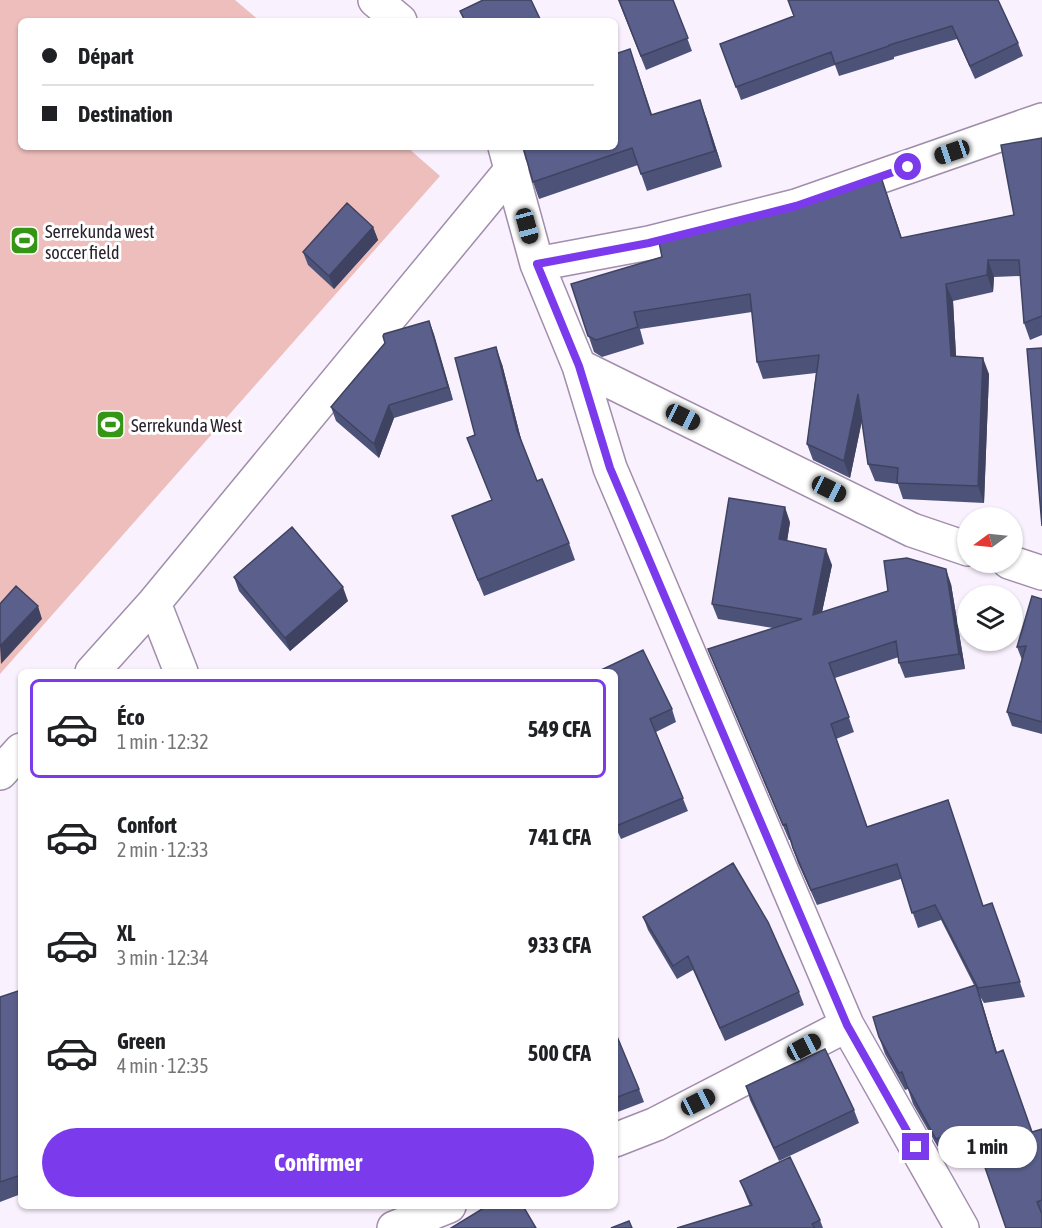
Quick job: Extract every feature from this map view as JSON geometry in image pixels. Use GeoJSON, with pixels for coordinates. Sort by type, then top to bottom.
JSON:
{"type":"FeatureCollection","features":[{"type":"Feature","properties":{"kind":"street"},"geometry":{"type":"LineString","coordinates":[[375,0],[396,18]]}},
{"type":"Feature","properties":{"kind":"street"},"geometry":{"type":"LineString","coordinates":[[537,264],[649,243],[796,206],[1042,120]]}},
{"type":"Feature","properties":{"kind":"street"},"geometry":{"type":"LineString","coordinates":[[509,158],[537,264],[579,366],[610,468],[847,1025],[962,1228]]}},
{"type":"Feature","properties":{"kind":"street"},"geometry":{"type":"LineString","coordinates":[[95,669],[154,603],[509,158]]}},
{"type":"Feature","properties":{"kind":"street"},"geometry":{"type":"LineString","coordinates":[[579,366],[912,530],[957,545]]}},
{"type":"Feature","properties":{"kind":"street"},"geometry":{"type":"LineString","coordinates":[[1023,566],[1042,573]]}},
{"type":"Feature","properties":{"kind":"street"},"geometry":{"type":"LineString","coordinates":[[154,603],[180,669]]}},
{"type":"Feature","properties":{"kind":"street"},"geometry":{"type":"LineString","coordinates":[[0,773],[18,753]]}},
{"type":"Feature","properties":{"kind":"street"},"geometry":{"type":"LineString","coordinates":[[618,1139],[656,1124],[847,1025]]}},
{"type":"Feature","properties":{"kind":"street"},"geometry":{"type":"LineString","coordinates":[[394,1222],[439,1209]]}},
{"type":"Feature","properties":{"kind":"shaded area","name":"Serrekunda West"},"geometry":{"type":"Polygon","coordinates":[[[0,0],[235,0],[256,18],[18,18],[18,150],[410,150],[440,176],[0,674],[0,0]]]}},
{"type":"Feature","properties":{"kind":"building"},"geometry":{"type":"Polygon","coordinates":[[[483,0],[531,0],[540,18],[464,18],[460,11],[483,0]]]}},
{"type":"Feature","properties":{"kind":"building"},"geometry":{"type":"Polygon","coordinates":[[[619,0],[673,0],[688,38],[641,56],[619,0]]]}},
{"type":"Feature","properties":{"kind":"building"},"geometry":{"type":"Polygon","coordinates":[[[788,0],[998,0],[1018,43],[970,66],[952,26],[835,64],[831,52],[736,87],[720,44],[794,16],[788,0]]]}},
{"type":"Feature","properties":{"kind":"building"},"geometry":{"type":"Polygon","coordinates":[[[630,49],[651,115],[700,100],[715,151],[641,174],[632,148],[533,182],[524,150],[618,150],[618,53],[630,49]]]}},
{"type":"Feature","properties":{"kind":"building"},"geometry":{"type":"Polygon","coordinates":[[[1042,138],[1042,316],[1024,323],[1019,260],[988,260],[987,275],[946,284],[951,356],[983,358],[978,486],[897,483],[898,468],[868,464],[858,394],[844,461],[807,444],[819,355],[757,362],[750,294],[634,312],[638,327],[596,340],[588,336],[571,284],[662,257],[659,242],[795,208],[881,177],[901,238],[1014,215],[1001,145],[1042,138]]]}},
{"type":"Feature","properties":{"kind":"building"},"geometry":{"type":"Polygon","coordinates":[[[347,203],[373,227],[329,276],[303,252],[347,203]]]}},
{"type":"Feature","properties":{"kind":"building"},"geometry":{"type":"Polygon","coordinates":[[[429,321],[448,387],[389,405],[374,444],[331,407],[385,343],[384,334],[429,321]]]}},
{"type":"Feature","properties":{"kind":"building"},"geometry":{"type":"Polygon","coordinates":[[[496,347],[517,430],[537,481],[542,479],[569,543],[478,580],[452,516],[492,500],[467,438],[475,435],[455,358],[496,347]]]}},
{"type":"Feature","properties":{"kind":"building"},"geometry":{"type":"Polygon","coordinates":[[[1042,348],[1042,526],[1027,349],[1042,348]]]}},
{"type":"Feature","properties":{"kind":"building"},"geometry":{"type":"Polygon","coordinates":[[[729,498],[785,507],[779,539],[826,549],[813,615],[888,591],[884,561],[907,558],[946,569],[959,654],[899,663],[896,641],[829,663],[849,717],[831,724],[867,827],[948,800],[983,906],[992,903],[1020,982],[978,988],[935,905],[912,913],[897,864],[811,890],[793,848],[786,824],[783,825],[708,649],[802,619],[712,604],[729,498]]]}},
{"type":"Feature","properties":{"kind":"building"},"geometry":{"type":"Polygon","coordinates":[[[292,527],[343,587],[285,638],[234,577],[292,527]]]}},
{"type":"Feature","properties":{"kind":"building"},"geometry":{"type":"Polygon","coordinates":[[[16,586],[38,606],[0,646],[0,604],[16,586]]]}},
{"type":"Feature","properties":{"kind":"building"},"geometry":{"type":"Polygon","coordinates":[[[1032,596],[1042,599],[1042,722],[1007,712],[1026,646],[1023,646],[1023,627],[1032,596]]]}},
{"type":"Feature","properties":{"kind":"building"},"geometry":{"type":"Polygon","coordinates":[[[643,650],[672,709],[650,719],[683,798],[618,825],[618,669],[603,669],[643,650]]]}},
{"type":"Feature","properties":{"kind":"building"},"geometry":{"type":"Polygon","coordinates":[[[733,863],[768,922],[799,992],[720,1028],[688,956],[673,966],[643,917],[733,863]]]}},
{"type":"Feature","properties":{"kind":"building"},"geometry":{"type":"Polygon","coordinates":[[[976,985],[996,1053],[1003,1050],[1032,1132],[1042,1129],[1042,1200],[1037,1202],[1042,1214],[1042,1228],[1006,1228],[971,1127],[936,1139],[907,1086],[902,1072],[899,1073],[879,1037],[873,1017],[976,985]]]}},
{"type":"Feature","properties":{"kind":"building"},"geometry":{"type":"Polygon","coordinates":[[[18,991],[18,1176],[0,1182],[0,997],[18,991]]]}},
{"type":"Feature","properties":{"kind":"building"},"geometry":{"type":"Polygon","coordinates":[[[618,1039],[639,1089],[618,1097],[618,1039]]]}},
{"type":"Feature","properties":{"kind":"building"},"geometry":{"type":"Polygon","coordinates":[[[825,1049],[854,1110],[774,1148],[746,1086],[825,1049]]]}},
{"type":"Feature","properties":{"kind":"building"},"geometry":{"type":"Polygon","coordinates":[[[790,1157],[820,1220],[812,1224],[815,1228],[677,1228],[752,1205],[740,1181],[790,1157]]]}},
{"type":"Feature","properties":{"kind":"building"},"geometry":{"type":"Polygon","coordinates":[[[482,1209],[525,1209],[536,1228],[451,1228],[482,1209]]]}},
{"type":"Feature","properties":{"kind":"building"},"geometry":{"type":"Polygon","coordinates":[[[629,1221],[632,1228],[611,1228],[629,1221]]]}},
{"type":"Feature","properties":{"kind":"place","name":"Serrekunda west soccer field"},"geometry":{"type":"Point","coordinates":[24,241]}},
{"type":"Feature","properties":{"kind":"place","name":"Serrekunda West"},"geometry":{"type":"Point","coordinates":[110,425]}},
{"type":"Feature","properties":{"kind":"route"},"geometry":{"type":"LineString","coordinates":[[908,167],[796,206],[649,243],[537,264],[579,366],[610,468],[847,1025],[916,1147]]}}]}
